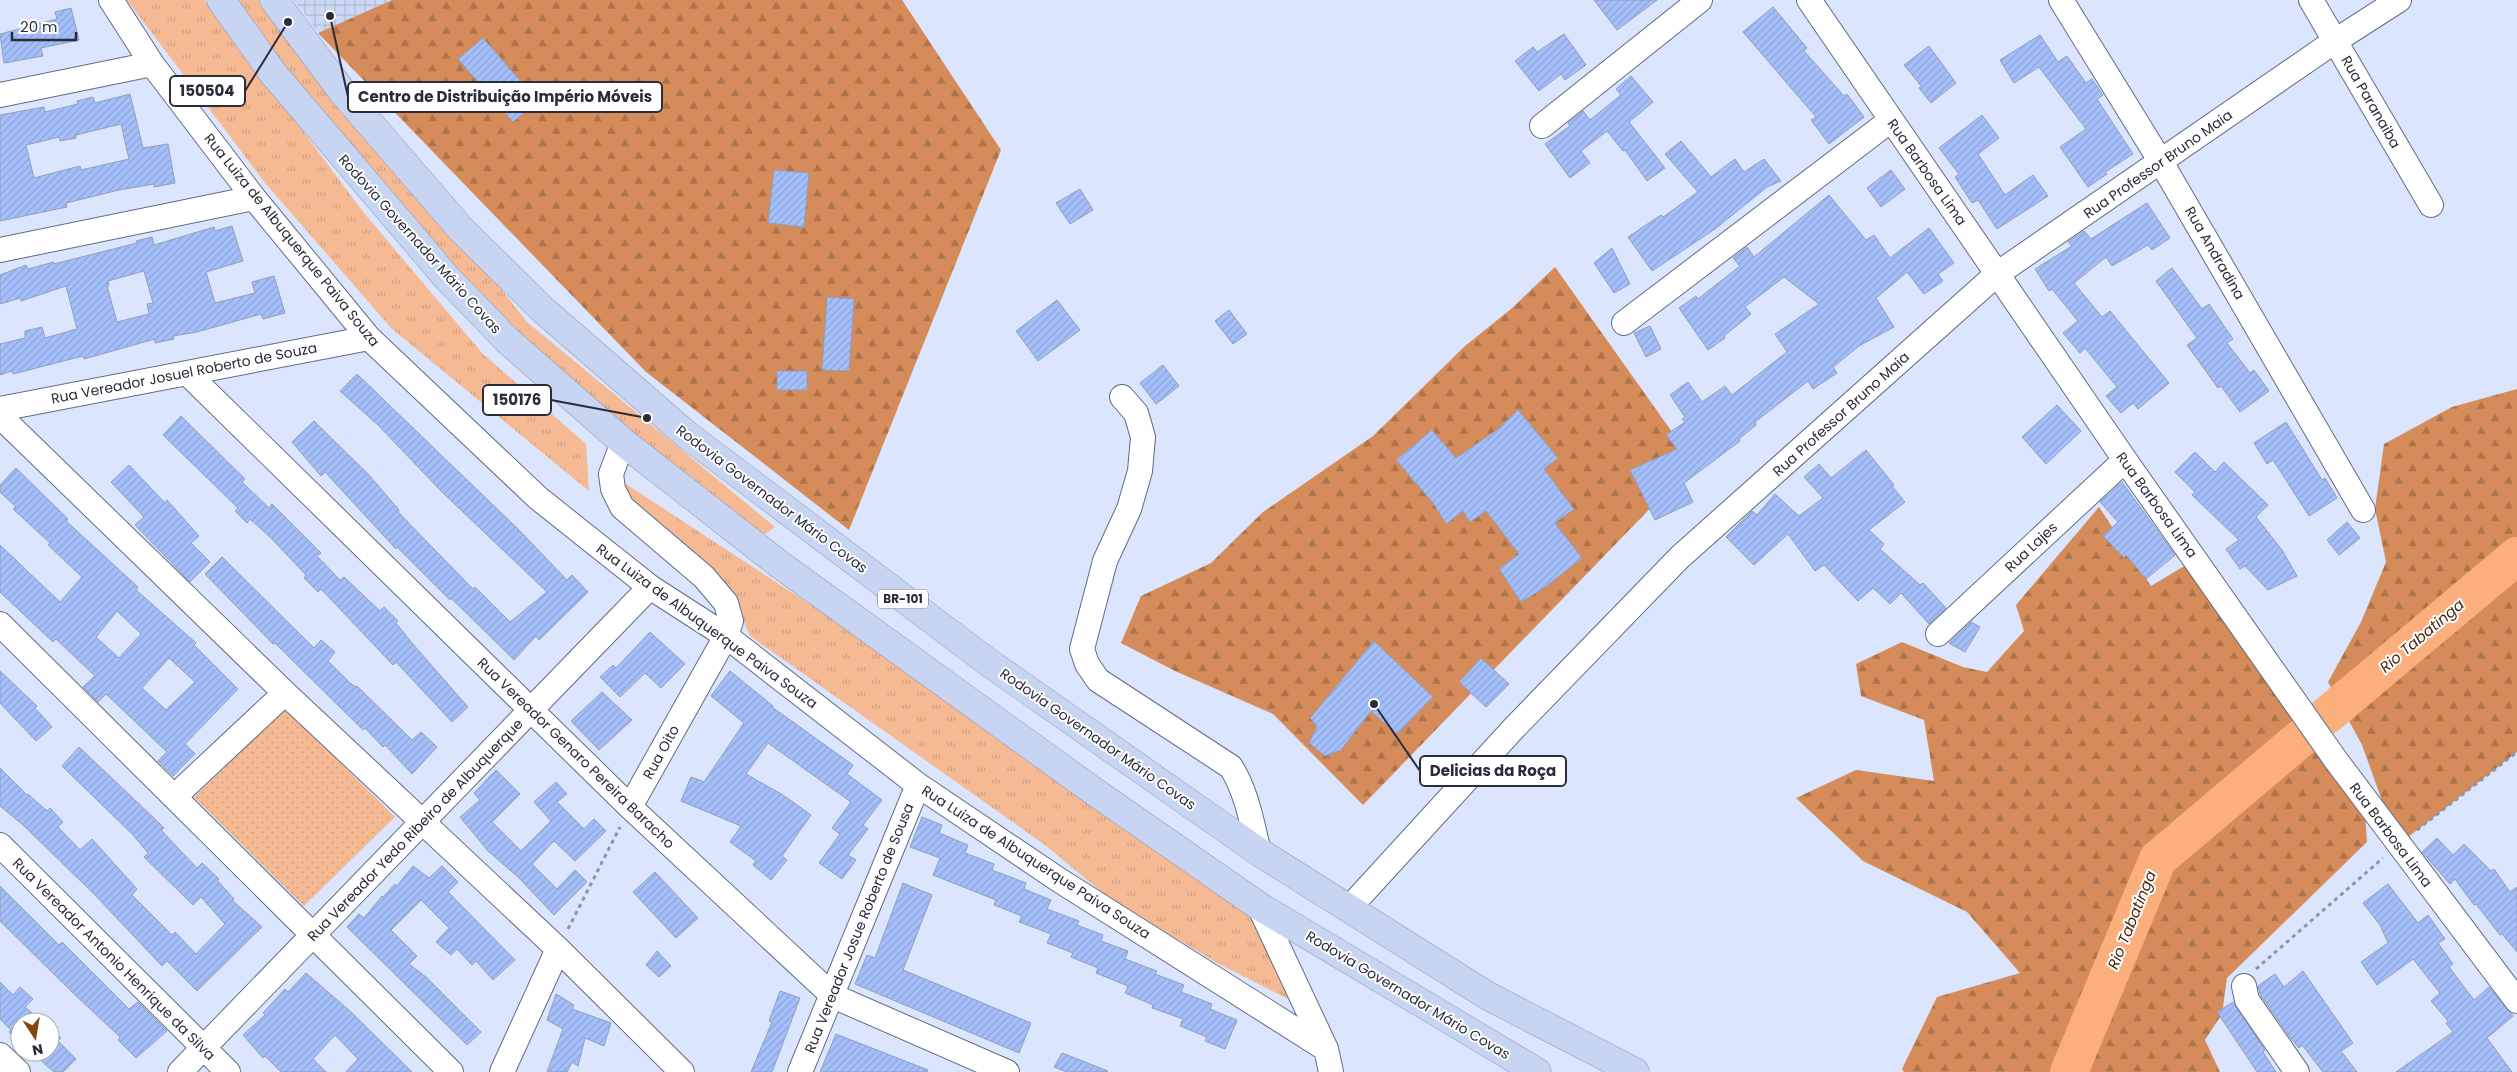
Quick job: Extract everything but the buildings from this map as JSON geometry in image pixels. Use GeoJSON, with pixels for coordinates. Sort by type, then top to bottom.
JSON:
{"type":"FeatureCollection","features":[{"type":"Feature","properties":{"kind":"highway","name":"Rodovia Governador Mário Covas"},"geometry":{"type":"LineString","coordinates":[[221,0],[272,72],[446,278],[507,340],[624,442],[779,564],[1092,790],[1259,906],[1537,1072]]}},
{"type":"Feature","properties":{"kind":"highway","name":"Rodovia Governador Mário Covas"},"geometry":{"type":"LineString","coordinates":[[274,0],[341,90],[460,228],[542,309],[679,428],[988,662],[1259,852],[1350,907],[1488,996],[1635,1072]]}},
{"type":"Feature","properties":{"kind":"street","name":"Rua Luiza de Albuquerque Paiva Souza"},"geometry":{"type":"LineString","coordinates":[[111,0],[152,64],[254,198],[368,338],[538,498],[650,587],[726,636],[918,784],[1059,880],[1326,1049]]}},
{"type":"Feature","properties":{"kind":"street"},"geometry":{"type":"LineString","coordinates":[[1542,126],[1700,0]]}},
{"type":"Feature","properties":{"kind":"street","name":"Rua Barbosa Lima"},"geometry":{"type":"LineString","coordinates":[[1809,0],[2125,460],[2398,845],[2517,1001]]}},
{"type":"Feature","properties":{"kind":"street","name":"Rua Andradina"},"geometry":{"type":"LineString","coordinates":[[2061,0],[2162,162],[2363,510]]}},
{"type":"Feature","properties":{"kind":"street","name":"Rua Paranaiba"},"geometry":{"type":"LineString","coordinates":[[2311,0],[2431,204]]}},
{"type":"Feature","properties":{"kind":"street","name":"Rua Professor Bruno Maia"},"geometry":{"type":"LineString","coordinates":[[1350,907],[1514,728],[1680,557],[1997,274],[2162,162],[2335,40],[2399,0]]}},
{"type":"Feature","properties":{"kind":"street"},"geometry":{"type":"LineString","coordinates":[[0,95],[152,64]]}},
{"type":"Feature","properties":{"kind":"street"},"geometry":{"type":"LineString","coordinates":[[1624,323],[1891,120]]}},
{"type":"Feature","properties":{"kind":"street"},"geometry":{"type":"LineString","coordinates":[[0,250],[254,198]]}},
{"type":"Feature","properties":{"kind":"street","name":"Rua Vereador Josuel Roberto de Souza"},"geometry":{"type":"LineString","coordinates":[[0,409],[368,338]]}},
{"type":"Feature","properties":{"kind":"street","name":"Rua Vereador Genaro Pereira Baracho"},"geometry":{"type":"LineString","coordinates":[[187,373],[630,806],[832,996],[1007,1072]]}},
{"type":"Feature","properties":{"kind":"street"},"geometry":{"type":"LineString","coordinates":[[1122,397],[1136,413],[1144,437],[1140,471],[1129,510],[1105,561],[1082,649],[1087,664],[1098,680],[1231,768],[1240,782],[1246,798],[1259,852]]}},
{"type":"Feature","properties":{"kind":"street"},"geometry":{"type":"LineString","coordinates":[[0,416],[285,693],[558,949],[682,1072]]}},
{"type":"Feature","properties":{"kind":"street"},"geometry":{"type":"LineString","coordinates":[[624,442],[612,474],[613,489],[622,506],[704,577],[726,603],[731,621],[726,636]]}},
{"type":"Feature","properties":{"kind":"street","name":"Rua Lajes"},"geometry":{"type":"LineString","coordinates":[[1938,634],[2125,460]]}},
{"type":"Feature","properties":{"kind":"street","name":"Rua Vereador Yedo Ribeiro de Albuquerque"},"geometry":{"type":"LineString","coordinates":[[180,1072],[650,587]]}},
{"type":"Feature","properties":{"kind":"street"},"geometry":{"type":"LineString","coordinates":[[0,624],[451,1072]]}},
{"type":"Feature","properties":{"kind":"street","name":"Rua Oito"},"geometry":{"type":"LineString","coordinates":[[630,806],[726,636]]}},
{"type":"Feature","properties":{"kind":"street"},"geometry":{"type":"LineString","coordinates":[[174,797],[285,693]]}},
{"type":"Feature","properties":{"kind":"street","name":"Rua Vereador Josue Roberto de Sousa"},"geometry":{"type":"LineString","coordinates":[[800,1072],[918,784]]}},
{"type":"Feature","properties":{"kind":"street","name":"Rua Vereador Antonio Henrique da Silva"},"geometry":{"type":"LineString","coordinates":[[0,845],[228,1072]]}},
{"type":"Feature","properties":{"kind":"street"},"geometry":{"type":"LineString","coordinates":[[1259,906],[1326,1049],[1331,1072]]}},
{"type":"Feature","properties":{"kind":"street"},"geometry":{"type":"LineString","coordinates":[[502,1072],[558,949]]}},
{"type":"Feature","properties":{"kind":"street"},"geometry":{"type":"LineString","coordinates":[[2244,986],[2246,1000],[2296,1072]]}},
{"type":"Feature","properties":{"kind":"street"},"geometry":{"type":"LineString","coordinates":[[0,1055],[18,1072]]}},
{"type":"Feature","properties":{"kind":"path"},"geometry":{"type":"LineString","coordinates":[[2244,986],[2248,976],[2398,845],[2517,752]]}},
{"type":"Feature","properties":{"kind":"path"},"geometry":{"type":"LineString","coordinates":[[558,949],[630,806]]}},
{"type":"Feature","properties":{"kind":"shaded area"},"geometry":{"type":"Polygon","coordinates":[[[294,0],[392,0],[318,33],[294,0]]]}},
{"type":"Feature","properties":{"kind":"green space"},"geometry":{"type":"Polygon","coordinates":[[[127,0],[205,0],[364,213],[483,354],[586,444],[589,491],[392,329],[265,183],[127,0]]]}},
{"type":"Feature","properties":{"kind":"green space"},"geometry":{"type":"Polygon","coordinates":[[[221,0],[279,0],[401,161],[527,322],[775,527],[741,551],[507,340],[221,0]]]}},
{"type":"Feature","properties":{"kind":"green space"},"geometry":{"type":"Polygon","coordinates":[[[392,0],[902,0],[1001,150],[849,530],[646,372],[318,33],[392,0]]]}},
{"type":"Feature","properties":{"kind":"green space"},"geometry":{"type":"Polygon","coordinates":[[[1555,267],[1694,463],[1363,805],[1273,714],[1175,671],[1121,643],[1141,596],[1211,563],[1263,512],[1373,436],[1465,346],[1511,309],[1555,267]]]}},
{"type":"Feature","properties":{"kind":"green space"},"geometry":{"type":"Polygon","coordinates":[[[2517,389],[2517,752],[2398,845],[2362,745],[2328,682],[2361,622],[2386,562],[2375,509],[2384,444],[2452,407],[2517,389]]]}},
{"type":"Feature","properties":{"kind":"green space"},"geometry":{"type":"Polygon","coordinates":[[[623,482],[1071,775],[1259,906],[1308,1009],[1219,964],[1109,898],[1045,845],[750,636],[730,591],[628,498],[623,482]]]}},
{"type":"Feature","properties":{"kind":"green space"},"geometry":{"type":"Polygon","coordinates":[[[2099,507],[2151,586],[2196,559],[2364,799],[2367,842],[2227,978],[2222,1014],[2205,1040],[2220,1072],[1904,1072],[1902,1069],[1937,997],[2020,973],[1967,912],[1863,861],[1796,798],[1856,770],[1934,781],[1924,720],[1861,696],[1856,664],[1902,642],[1963,667],[1987,672],[2024,631],[2016,605],[2099,507]]]}},
{"type":"Feature","properties":{"kind":"green space"},"geometry":{"type":"Polygon","coordinates":[[[285,708],[395,817],[304,906],[194,797],[285,708]]]}},
{"type":"Feature","properties":{"kind":"waterway","name":"Rio Tabatinga"},"geometry":{"type":"LineString","coordinates":[[2326,716],[2517,556]]}},
{"type":"Feature","properties":{"kind":"waterway","name":"Rio Tabatinga"},"geometry":{"type":"LineString","coordinates":[[2069,1072],[2158,859],[2301,738]]}},
{"type":"Feature","properties":{"kind":"place","name":"Centro de Distribuição Império Móveis"},"geometry":{"type":"Point","coordinates":[330,16]}},
{"type":"Feature","properties":{"kind":"place","name":"150504"},"geometry":{"type":"Point","coordinates":[288,22]}},
{"type":"Feature","properties":{"kind":"place","name":"150176"},"geometry":{"type":"Point","coordinates":[647,418]}},
{"type":"Feature","properties":{"kind":"place","name":"Delicias da Roça"},"geometry":{"type":"Point","coordinates":[1374,704]}}]}
